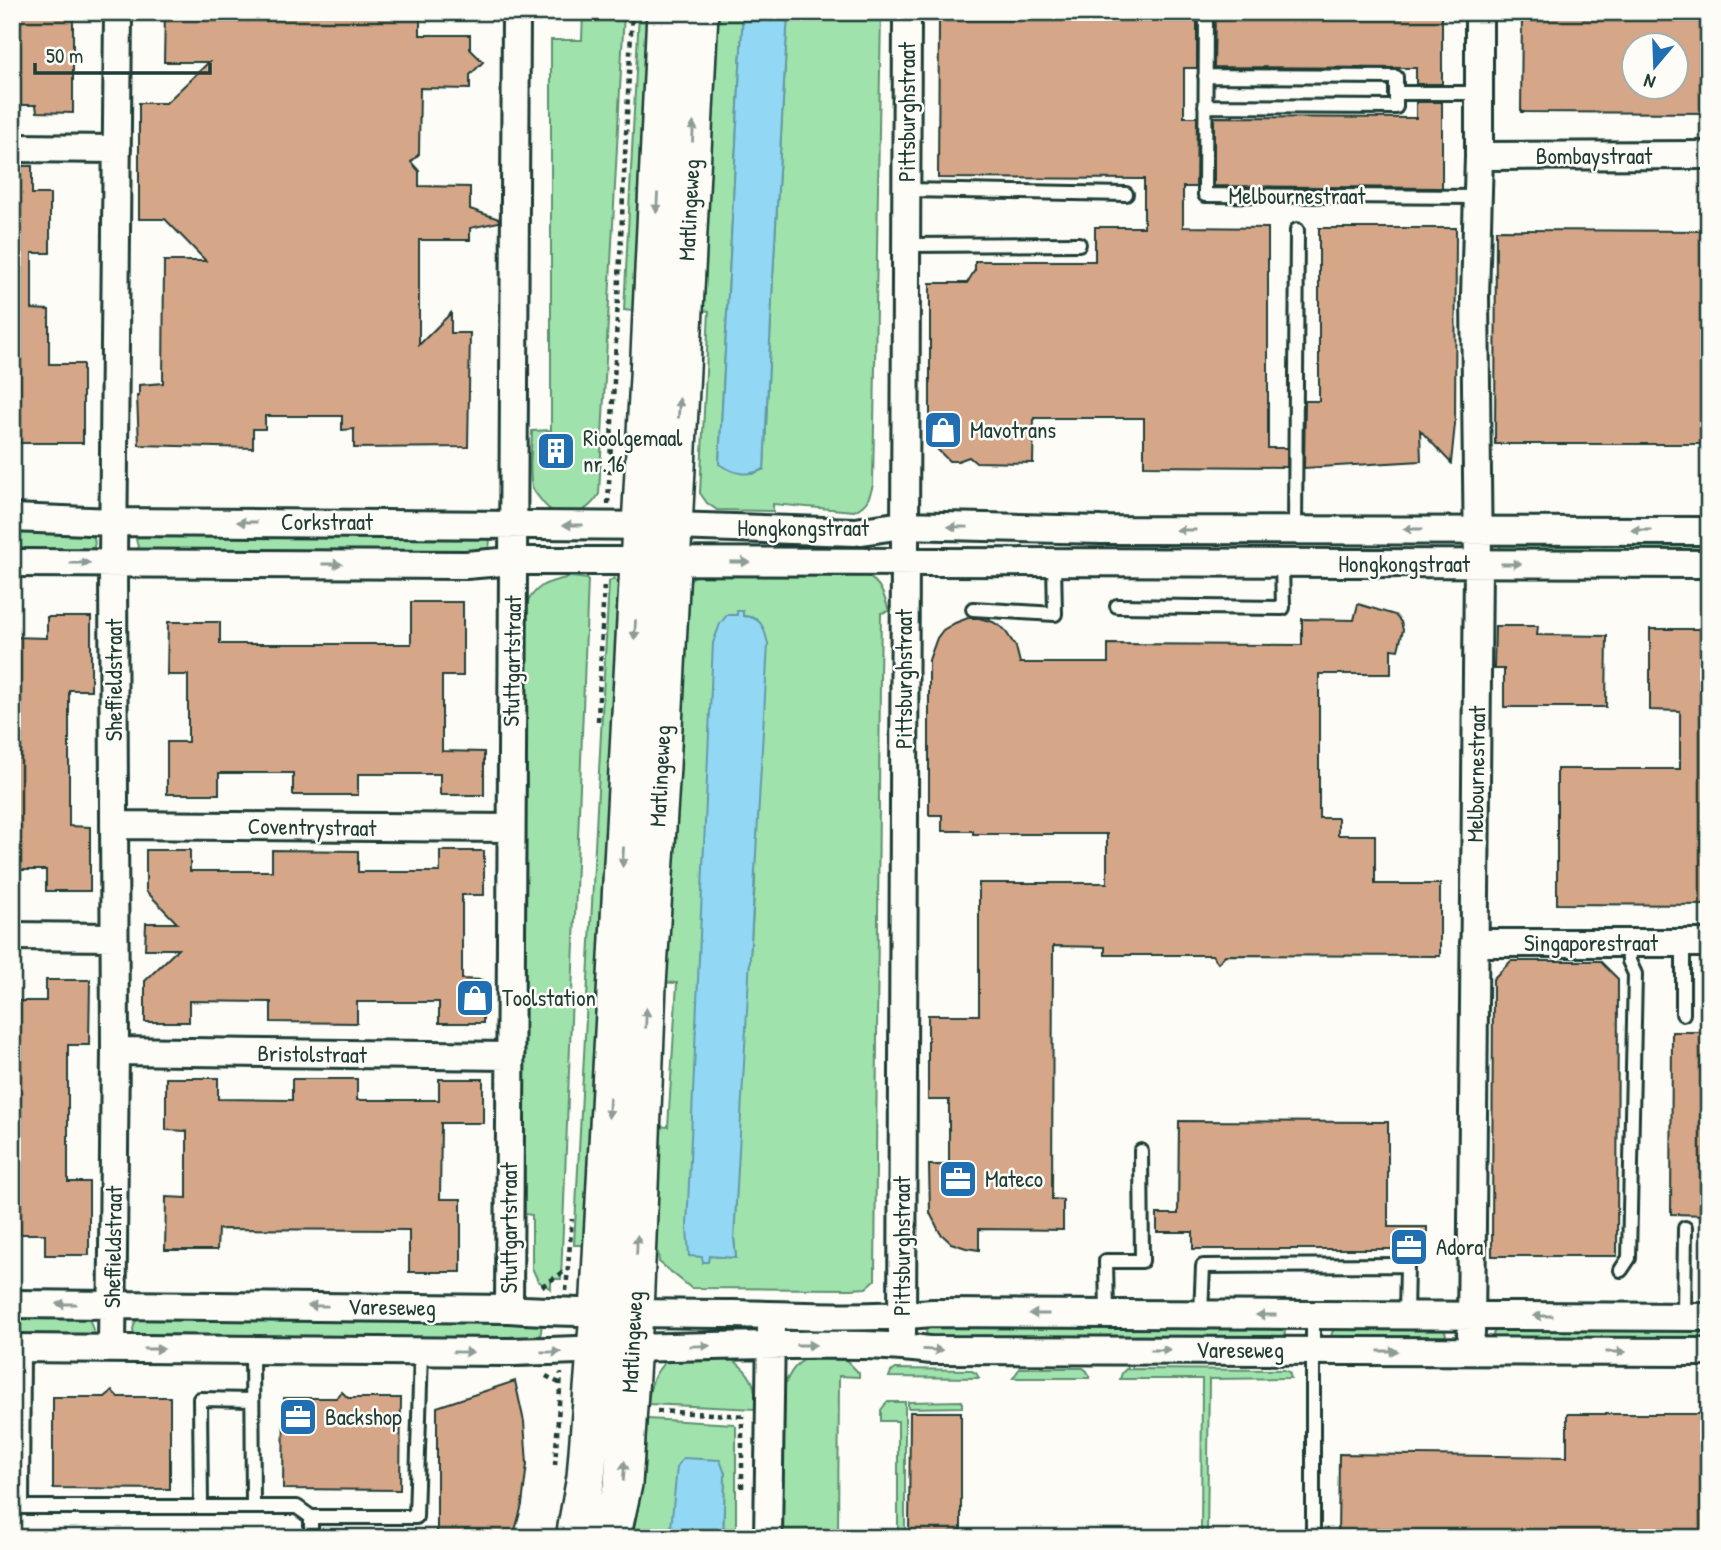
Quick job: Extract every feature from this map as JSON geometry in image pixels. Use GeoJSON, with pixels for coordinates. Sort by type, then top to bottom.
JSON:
{"type":"FeatureCollection","features":[{"type":"Feature","properties":{"kind":"main road","name":"Matlingeweg"},"geometry":{"type":"LineString","coordinates":[[611,1538],[623,1484],[628,1409],[607,1321],[647,984],[639,562],[666,12]]}},
{"type":"Feature","properties":{"kind":"main road","name":"Matlingeweg"},"geometry":{"type":"LineString","coordinates":[[640,525],[699,12]]}},
{"type":"Feature","properties":{"kind":"main road","name":"Matlingeweg"},"geometry":{"type":"LineString","coordinates":[[575,1538],[586,1477],[575,1406],[579,1351],[607,1321]]}},
{"type":"Feature","properties":{"kind":"street","name":"Sheffieldstraat"},"geometry":{"type":"LineString","coordinates":[[113,1349],[113,563],[118,12]]}},
{"type":"Feature","properties":{"kind":"street","name":"Stuttgartstraat"},"geometry":{"type":"LineString","coordinates":[[509,1309],[508,1056],[516,12]]}},
{"type":"Feature","properties":{"kind":"street","name":"Pittsburghstraat"},"geometry":{"type":"LineString","coordinates":[[903,1346],[903,525],[907,12]]}},
{"type":"Feature","properties":{"kind":"street","name":"Melbournestraat"},"geometry":{"type":"LineString","coordinates":[[1471,1351],[1478,564],[1475,297],[1479,197],[1479,12]]}},
{"type":"Feature","properties":{"kind":"street"},"geometry":{"type":"LineString","coordinates":[[12,148],[117,149]]}},
{"type":"Feature","properties":{"kind":"street","name":"Bombaystraat"},"geometry":{"type":"LineString","coordinates":[[1479,156],[1709,155]]}},
{"type":"Feature","properties":{"kind":"street","name":"Corkstraat"},"geometry":{"type":"LineString","coordinates":[[12,518],[114,522],[640,525]]}},
{"type":"Feature","properties":{"kind":"street","name":"Hongkongstraat"},"geometry":{"type":"LineString","coordinates":[[640,525],[855,532],[903,525],[1101,530],[1709,531]]}},
{"type":"Feature","properties":{"kind":"street"},"geometry":{"type":"LineString","coordinates":[[1100,563],[1101,530]]}},
{"type":"Feature","properties":{"kind":"street","name":"Corkstraat"},"geometry":{"type":"LineString","coordinates":[[12,563],[466,565],[513,561],[639,562]]}},
{"type":"Feature","properties":{"kind":"street","name":"Hongkongstraat"},"geometry":{"type":"LineString","coordinates":[[639,562],[1709,564]]}},
{"type":"Feature","properties":{"kind":"street","name":"Coventrystraat"},"geometry":{"type":"LineString","coordinates":[[114,825],[510,828]]}},
{"type":"Feature","properties":{"kind":"street"},"geometry":{"type":"LineString","coordinates":[[12,936],[114,937]]}},
{"type":"Feature","properties":{"kind":"street","name":"Singaporestraat"},"geometry":{"type":"LineString","coordinates":[[1474,943],[1696,943]]}},
{"type":"Feature","properties":{"kind":"street","name":"Bristolstraat"},"geometry":{"type":"LineString","coordinates":[[115,1051],[508,1056]]}},
{"type":"Feature","properties":{"kind":"street","name":"Vareseweg"},"geometry":{"type":"LineString","coordinates":[[12,1304],[509,1309],[771,1345],[903,1346],[930,1350],[1709,1352]]}},
{"type":"Feature","properties":{"kind":"street","name":"Vareseweg"},"geometry":{"type":"LineString","coordinates":[[607,1321],[771,1315],[902,1316],[933,1313],[1697,1317]]}},
{"type":"Feature","properties":{"kind":"street"},"geometry":{"type":"LineString","coordinates":[[768,1538],[771,1315]]}},
{"type":"Feature","properties":{"kind":"street","name":"Vareseweg"},"geometry":{"type":"LineString","coordinates":[[17,1349],[579,1351]]}},
{"type":"Feature","properties":{"kind":"lane","name":"Melbournestraat"},"geometry":{"type":"LineString","coordinates":[[1206,12],[1205,195],[1479,197]]}},
{"type":"Feature","properties":{"kind":"lane"},"geometry":{"type":"LineString","coordinates":[[1205,76],[1396,77],[1396,107],[1205,106]]}},
{"type":"Feature","properties":{"kind":"lane"},"geometry":{"type":"LineString","coordinates":[[1396,93],[1479,93]]}},
{"type":"Feature","properties":{"kind":"lane"},"geometry":{"type":"LineString","coordinates":[[907,190],[1126,194]]}},
{"type":"Feature","properties":{"kind":"lane"},"geometry":{"type":"LineString","coordinates":[[1295,530],[1297,230]]}},
{"type":"Feature","properties":{"kind":"lane"},"geometry":{"type":"LineString","coordinates":[[906,245],[1079,244]]}},
{"type":"Feature","properties":{"kind":"lane"},"geometry":{"type":"LineString","coordinates":[[973,609],[1055,614],[1054,563]]}},
{"type":"Feature","properties":{"kind":"lane"},"geometry":{"type":"LineString","coordinates":[[1116,606],[1283,608],[1282,564]]}},
{"type":"Feature","properties":{"kind":"lane"},"geometry":{"type":"LineString","coordinates":[[1621,1270],[1629,1258],[1635,974],[1629,961],[1629,943]]}},
{"type":"Feature","properties":{"kind":"lane"},"geometry":{"type":"LineString","coordinates":[[1683,1013],[1696,943]]}},
{"type":"Feature","properties":{"kind":"lane"},"geometry":{"type":"LineString","coordinates":[[1107,1314],[1106,1261],[1142,1261],[1141,1152]]}},
{"type":"Feature","properties":{"kind":"lane"},"geometry":{"type":"LineString","coordinates":[[1685,1228],[1697,1317]]}},
{"type":"Feature","properties":{"kind":"lane"},"geometry":{"type":"LineString","coordinates":[[1201,1314],[1203,1266],[1407,1265],[1406,1315]]}},
{"type":"Feature","properties":{"kind":"lane"},"geometry":{"type":"LineString","coordinates":[[1313,1315],[1313,1538]]}},
{"type":"Feature","properties":{"kind":"lane"},"geometry":{"type":"LineString","coordinates":[[17,1349],[17,1507],[297,1507],[312,1517],[416,1517],[421,1351]]}},
{"type":"Feature","properties":{"kind":"lane"},"geometry":{"type":"LineString","coordinates":[[252,1350],[253,1507]]}},
{"type":"Feature","properties":{"kind":"lane"},"geometry":{"type":"LineString","coordinates":[[201,1507],[200,1399],[252,1400]]}},
{"type":"Feature","properties":{"kind":"lane"},"geometry":{"type":"LineString","coordinates":[[311,1538],[312,1517]]}},
{"type":"Feature","properties":{"kind":"path"},"geometry":{"type":"LineString","coordinates":[[632,12],[640,525]]}},
{"type":"Feature","properties":{"kind":"path"},"geometry":{"type":"LineString","coordinates":[[598,728],[639,562]]}},
{"type":"Feature","properties":{"kind":"path"},"geometry":{"type":"LineString","coordinates":[[572,1213],[607,1321]]}},
{"type":"Feature","properties":{"kind":"path"},"geometry":{"type":"LineString","coordinates":[[554,1474],[575,1406],[579,1351]]}},
{"type":"Feature","properties":{"kind":"path"},"geometry":{"type":"LineString","coordinates":[[628,1409],[770,1416]]}},
{"type":"Feature","properties":{"kind":"path"},"geometry":{"type":"LineString","coordinates":[[742,1416],[742,1497]]}},
{"type":"Feature","properties":{"kind":"green space"},"geometry":{"type":"Polygon","coordinates":[[[583,12],[624,12],[599,494],[587,508],[572,514],[563,514],[548,508],[533,490],[530,459],[532,431],[551,430],[551,40],[582,40],[583,12]]]}},
{"type":"Feature","properties":{"kind":"green space"},"geometry":{"type":"Polygon","coordinates":[[[639,12],[659,12],[641,312],[624,310],[639,12]]]}},
{"type":"Feature","properties":{"kind":"green space"},"geometry":{"type":"Polygon","coordinates":[[[705,12],[743,12],[719,464],[752,474],[764,469],[788,12],[881,12],[873,485],[867,501],[854,511],[773,504],[773,511],[717,510],[707,503],[700,493],[709,311],[692,309],[705,12]]]}},
{"type":"Feature","properties":{"kind":"green space"},"geometry":{"type":"Polygon","coordinates":[[[12,531],[91,533],[95,545],[91,552],[12,554],[12,531]]]}},
{"type":"Feature","properties":{"kind":"green space"},"geometry":{"type":"Polygon","coordinates":[[[486,532],[489,546],[479,554],[139,551],[136,539],[138,534],[486,532]]]}},
{"type":"Feature","properties":{"kind":"green space"},"geometry":{"type":"Polygon","coordinates":[[[1709,538],[1709,557],[1501,551],[1499,544],[1709,538]]]}},
{"type":"Feature","properties":{"kind":"green space"},"geometry":{"type":"Polygon","coordinates":[[[856,570],[870,577],[878,586],[889,611],[881,613],[875,1280],[866,1288],[691,1288],[659,1262],[658,1253],[643,1252],[657,1126],[668,1127],[677,983],[656,982],[687,582],[702,571],[856,570]],[[743,611],[703,1262],[709,1256],[736,1258],[734,1238],[743,1058],[755,881],[756,618],[743,616],[743,611]]]}},
{"type":"Feature","properties":{"kind":"green space"},"geometry":{"type":"Polygon","coordinates":[[[571,577],[588,579],[561,1279],[551,1279],[551,1289],[538,1281],[532,1268],[532,1215],[525,1214],[520,737],[524,608],[537,589],[571,577]]]}},
{"type":"Feature","properties":{"kind":"green space"},"geometry":{"type":"Polygon","coordinates":[[[614,578],[625,595],[593,1054],[584,1245],[574,1245],[609,582],[614,578]]]}},
{"type":"Feature","properties":{"kind":"green space"},"geometry":{"type":"Polygon","coordinates":[[[12,1318],[86,1318],[90,1321],[94,1333],[91,1339],[12,1341],[12,1318]]]}},
{"type":"Feature","properties":{"kind":"green space"},"geometry":{"type":"Polygon","coordinates":[[[141,1318],[542,1324],[540,1338],[409,1337],[368,1344],[135,1339],[135,1322],[141,1318]]]}},
{"type":"Feature","properties":{"kind":"green space"},"geometry":{"type":"Polygon","coordinates":[[[931,1323],[1283,1328],[1285,1331],[1284,1339],[928,1339],[926,1331],[931,1323]]]}},
{"type":"Feature","properties":{"kind":"green space"},"geometry":{"type":"Polygon","coordinates":[[[1442,1326],[1446,1334],[1442,1342],[1333,1340],[1331,1336],[1334,1328],[1442,1326]]]}},
{"type":"Feature","properties":{"kind":"green space"},"geometry":{"type":"Polygon","coordinates":[[[1499,1326],[1709,1326],[1709,1346],[1496,1342],[1493,1334],[1499,1326]]]}},
{"type":"Feature","properties":{"kind":"green space"},"geometry":{"type":"Polygon","coordinates":[[[840,1354],[859,1373],[859,1377],[839,1376],[838,1538],[782,1538],[784,1386],[794,1368],[805,1359],[840,1354]]]}},
{"type":"Feature","properties":{"kind":"green space"},"geometry":{"type":"Polygon","coordinates":[[[731,1358],[744,1369],[751,1380],[756,1409],[648,1404],[653,1380],[668,1359],[731,1358]]]}},
{"type":"Feature","properties":{"kind":"green space"},"geometry":{"type":"Polygon","coordinates":[[[1020,1368],[1083,1368],[1090,1378],[1013,1378],[1020,1368]]]}},
{"type":"Feature","properties":{"kind":"green space"},"geometry":{"type":"Polygon","coordinates":[[[896,1369],[970,1370],[979,1378],[889,1377],[896,1369]]]}},
{"type":"Feature","properties":{"kind":"green space"},"geometry":{"type":"Polygon","coordinates":[[[1126,1369],[1289,1372],[1291,1378],[1209,1379],[1207,1538],[1201,1538],[1202,1379],[1120,1379],[1126,1369]]]}},
{"type":"Feature","properties":{"kind":"green space"},"geometry":{"type":"Polygon","coordinates":[[[962,1401],[962,1407],[908,1408],[908,1402],[962,1401]]]}},
{"type":"Feature","properties":{"kind":"green space"},"geometry":{"type":"Polygon","coordinates":[[[887,1402],[905,1402],[905,1538],[898,1538],[898,1421],[881,1421],[881,1410],[887,1402]]]}},
{"type":"Feature","properties":{"kind":"green space"},"geometry":{"type":"Polygon","coordinates":[[[647,1419],[734,1424],[736,1538],[723,1538],[725,1474],[670,1538],[632,1538],[644,1476],[647,1419]]]}},
{"type":"Feature","properties":{"kind":"water"},"geometry":{"type":"Polygon","coordinates":[[[743,12],[788,12],[764,469],[746,474],[719,464],[743,12]]]}},
{"type":"Feature","properties":{"kind":"water"},"geometry":{"type":"Polygon","coordinates":[[[737,611],[743,611],[743,616],[758,621],[768,644],[734,1238],[736,1258],[709,1256],[708,1262],[703,1262],[702,1257],[689,1256],[687,1227],[713,643],[720,624],[727,615],[737,615],[737,611]]]}},
{"type":"Feature","properties":{"kind":"water"},"geometry":{"type":"Polygon","coordinates":[[[683,1458],[720,1460],[725,1474],[723,1538],[670,1538],[677,1467],[683,1458]]]}},
{"type":"Feature","properties":{"kind":"building"},"geometry":{"type":"Polygon","coordinates":[[[12,12],[73,12],[73,113],[37,112],[36,105],[12,105],[12,12]]]}},
{"type":"Feature","properties":{"kind":"building"},"geometry":{"type":"Polygon","coordinates":[[[165,12],[420,12],[420,35],[470,35],[470,49],[483,62],[470,75],[470,89],[420,88],[419,154],[411,162],[419,171],[419,186],[470,187],[470,209],[499,219],[499,222],[470,228],[470,240],[419,240],[419,345],[451,313],[451,333],[470,333],[468,447],[354,448],[354,429],[342,430],[342,416],[265,416],[265,429],[253,429],[253,448],[139,445],[139,385],[163,383],[164,261],[206,261],[165,219],[139,219],[139,103],[166,103],[209,62],[164,62],[165,12]]]}},
{"type":"Feature","properties":{"kind":"building"},"geometry":{"type":"Polygon","coordinates":[[[1145,12],[1197,12],[1197,68],[1184,68],[1184,117],[1197,117],[1196,187],[1183,187],[1183,227],[1268,228],[1268,448],[1287,448],[1287,467],[1144,466],[1144,418],[1034,418],[1033,463],[975,462],[969,457],[949,461],[931,443],[935,422],[930,417],[930,283],[967,283],[975,270],[975,261],[1095,261],[1095,227],[1144,227],[1144,179],[938,178],[939,19],[1145,20],[1145,12]]]}},
{"type":"Feature","properties":{"kind":"building"},"geometry":{"type":"Polygon","coordinates":[[[1215,12],[1442,12],[1442,84],[1416,84],[1416,68],[1214,67],[1215,12]]]}},
{"type":"Feature","properties":{"kind":"building"},"geometry":{"type":"Polygon","coordinates":[[[1522,12],[1709,12],[1709,113],[1521,112],[1522,12]]]}},
{"type":"Feature","properties":{"kind":"building"},"geometry":{"type":"Polygon","coordinates":[[[1416,102],[1442,102],[1442,188],[1214,186],[1214,117],[1416,118],[1416,102]]]}},
{"type":"Feature","properties":{"kind":"building"},"geometry":{"type":"Polygon","coordinates":[[[12,166],[32,166],[32,194],[50,194],[50,253],[32,253],[32,309],[49,310],[49,364],[83,364],[83,443],[12,443],[12,166]]]}},
{"type":"Feature","properties":{"kind":"building"},"geometry":{"type":"Polygon","coordinates":[[[1319,228],[1456,228],[1455,424],[1451,463],[1420,430],[1421,461],[1304,468],[1305,401],[1319,401],[1319,228]]]}},
{"type":"Feature","properties":{"kind":"building"},"geometry":{"type":"Polygon","coordinates":[[[1496,230],[1709,231],[1709,444],[1495,444],[1496,230]]]}},
{"type":"Feature","properties":{"kind":"building","name":"Rioolgemaal nr.16"},"geometry":{"type":"Polygon","coordinates":[[[545,440],[566,440],[566,462],[545,462],[545,440]]]}},
{"type":"Feature","properties":{"kind":"building"},"geometry":{"type":"Polygon","coordinates":[[[411,602],[463,602],[463,676],[442,676],[442,751],[484,752],[484,795],[440,795],[440,774],[358,774],[358,795],[293,795],[293,773],[219,773],[219,794],[167,794],[167,742],[188,742],[188,675],[167,675],[168,622],[220,622],[220,644],[411,644],[411,602]]]}},
{"type":"Feature","properties":{"kind":"building"},"geometry":{"type":"Polygon","coordinates":[[[1358,604],[1395,615],[1403,630],[1398,650],[1391,649],[1391,674],[1319,674],[1319,818],[1338,818],[1338,835],[1375,835],[1375,884],[1440,884],[1440,956],[1225,955],[1218,963],[1212,955],[1105,955],[1105,947],[1053,946],[1052,1199],[1063,1200],[1063,1230],[979,1229],[979,1250],[951,1243],[940,1233],[930,1213],[929,1165],[949,1165],[949,1100],[928,1100],[928,1015],[979,1015],[979,883],[1107,883],[1107,834],[973,834],[973,831],[942,831],[942,815],[929,815],[929,660],[937,638],[943,630],[955,623],[968,618],[979,618],[1004,629],[1016,647],[1020,663],[1108,663],[1108,644],[1302,645],[1302,619],[1354,620],[1358,604]]]}},
{"type":"Feature","properties":{"kind":"building"},"geometry":{"type":"Polygon","coordinates":[[[47,617],[91,617],[91,690],[69,690],[69,826],[90,827],[90,891],[46,891],[46,870],[12,870],[12,637],[47,638],[47,617]]]}},
{"type":"Feature","properties":{"kind":"building"},"geometry":{"type":"Polygon","coordinates":[[[1495,626],[1538,626],[1537,635],[1607,636],[1606,707],[1504,707],[1504,669],[1494,669],[1495,626]]]}},
{"type":"Feature","properties":{"kind":"building"},"geometry":{"type":"Polygon","coordinates":[[[1650,629],[1709,629],[1709,905],[1557,904],[1557,769],[1680,769],[1680,711],[1650,710],[1650,629]]]}},
{"type":"Feature","properties":{"kind":"building"},"geometry":{"type":"Polygon","coordinates":[[[146,850],[190,850],[190,871],[272,871],[272,850],[358,851],[358,872],[440,872],[440,851],[484,851],[484,895],[462,895],[462,979],[483,980],[483,1023],[439,1023],[439,1002],[357,1002],[357,1023],[271,1022],[271,1002],[189,1001],[189,1022],[145,1022],[145,981],[178,949],[145,949],[146,923],[177,923],[146,891],[146,850]]]}},
{"type":"Feature","properties":{"kind":"building"},"geometry":{"type":"Polygon","coordinates":[[[1511,961],[1600,961],[1618,979],[1617,1256],[1492,1256],[1493,979],[1511,961]]]}},
{"type":"Feature","properties":{"kind":"building"},"geometry":{"type":"Polygon","coordinates":[[[46,980],[90,980],[89,1045],[68,1045],[68,1182],[89,1182],[89,1255],[45,1255],[45,1234],[12,1234],[12,1001],[46,1001],[46,980]]]}},
{"type":"Feature","properties":{"kind":"building"},"geometry":{"type":"Polygon","coordinates":[[[1672,1032],[1709,1032],[1709,1215],[1671,1214],[1672,1032]]]}},
{"type":"Feature","properties":{"kind":"building"},"geometry":{"type":"Polygon","coordinates":[[[166,1078],[218,1078],[218,1099],[292,1100],[292,1079],[357,1079],[357,1100],[439,1100],[439,1079],[483,1079],[483,1123],[441,1123],[440,1199],[461,1199],[461,1272],[409,1272],[409,1230],[218,1229],[217,1250],[165,1250],[166,1197],[187,1198],[187,1131],[166,1130],[166,1078]]]}},
{"type":"Feature","properties":{"kind":"building"},"geometry":{"type":"Polygon","coordinates":[[[1179,1121],[1388,1122],[1388,1227],[1427,1227],[1427,1249],[1193,1249],[1193,1232],[1157,1232],[1157,1214],[1178,1214],[1179,1121]]]}},
{"type":"Feature","properties":{"kind":"building"},"geometry":{"type":"Polygon","coordinates":[[[515,1381],[524,1422],[527,1464],[522,1505],[513,1538],[437,1538],[437,1407],[515,1381]]]}},
{"type":"Feature","properties":{"kind":"building"},"geometry":{"type":"Polygon","coordinates":[[[112,1391],[118,1397],[170,1397],[170,1489],[53,1488],[53,1397],[105,1397],[112,1391]]]}},
{"type":"Feature","properties":{"kind":"building"},"geometry":{"type":"Polygon","coordinates":[[[342,1392],[348,1398],[401,1398],[400,1490],[283,1489],[284,1398],[336,1398],[342,1392]]]}},
{"type":"Feature","properties":{"kind":"building"},"geometry":{"type":"Polygon","coordinates":[[[910,1412],[961,1412],[961,1538],[909,1538],[910,1412]]]}},
{"type":"Feature","properties":{"kind":"building"},"geometry":{"type":"Polygon","coordinates":[[[1567,1414],[1709,1414],[1709,1538],[1338,1538],[1339,1454],[1567,1457],[1567,1414]]]}},
{"type":"Feature","properties":{"kind":"place","name":"Mavotrans"},"geometry":{"type":"Point","coordinates":[943,430]}},
{"type":"Feature","properties":{"kind":"place","name":"Rioolgemaal nr.16"},"geometry":{"type":"Point","coordinates":[556,451]}},
{"type":"Feature","properties":{"kind":"place","name":"Toolstation"},"geometry":{"type":"Point","coordinates":[475,998]}},
{"type":"Feature","properties":{"kind":"place","name":"Mateco"},"geometry":{"type":"Point","coordinates":[958,1179]}},
{"type":"Feature","properties":{"kind":"place","name":"Adora"},"geometry":{"type":"Point","coordinates":[1409,1247]}},
{"type":"Feature","properties":{"kind":"place","name":"Backshop"},"geometry":{"type":"Point","coordinates":[298,1417]}}]}
